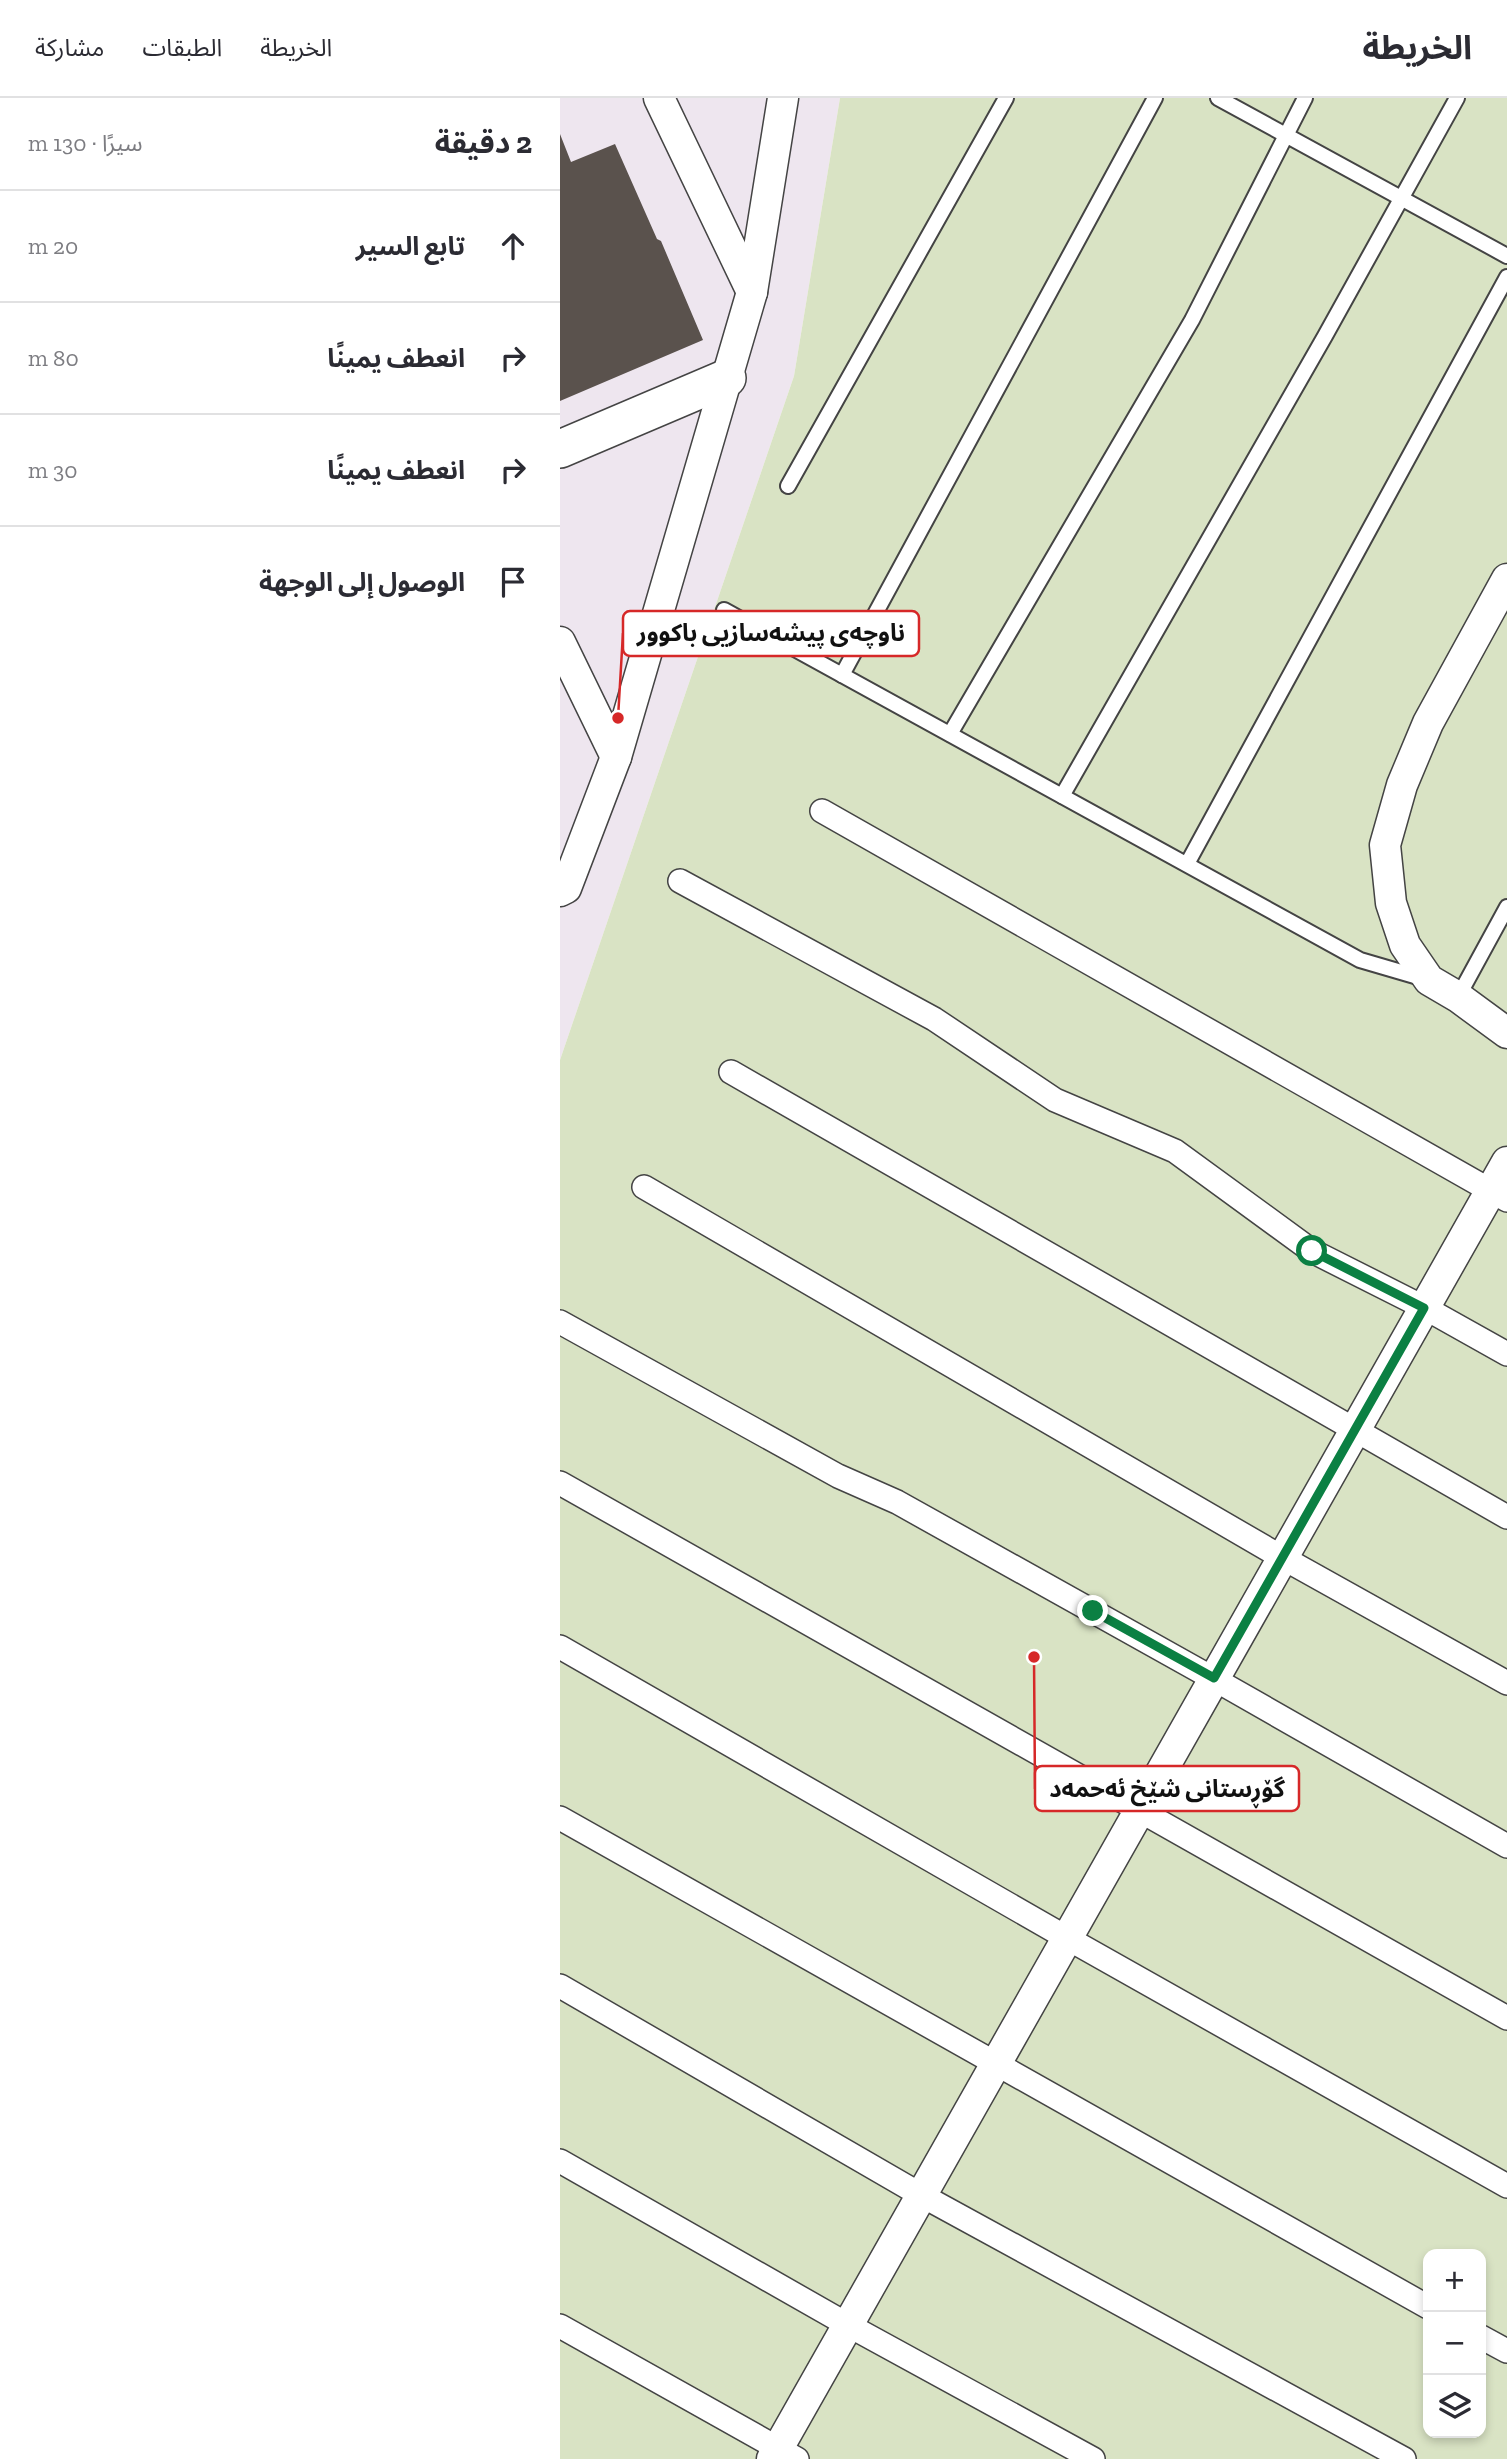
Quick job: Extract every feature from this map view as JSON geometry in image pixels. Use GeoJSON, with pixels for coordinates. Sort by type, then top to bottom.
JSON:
{"type":"FeatureCollection","features":[{"type":"Feature","properties":{"kind":"street"},"geometry":{"type":"LineString","coordinates":[[659,98],[752,292]]}},
{"type":"Feature","properties":{"kind":"street"},"geometry":{"type":"LineString","coordinates":[[560,891],[566,888],[616,757],[752,292],[783,98]]}},
{"type":"Feature","properties":{"kind":"street"},"geometry":{"type":"LineString","coordinates":[[560,449],[727,378]]}},
{"type":"Feature","properties":{"kind":"street"},"geometry":{"type":"LineString","coordinates":[[1507,579],[1429,723],[1402,785],[1385,845],[1391,903],[1405,945],[1429,980],[1458,997],[1507,1033]]}},
{"type":"Feature","properties":{"kind":"street"},"geometry":{"type":"LineString","coordinates":[[560,642],[616,757]]}},
{"type":"Feature","properties":{"kind":"street"},"geometry":{"type":"LineString","coordinates":[[822,811],[1499,1196]]}},
{"type":"Feature","properties":{"kind":"street"},"geometry":{"type":"LineString","coordinates":[[680,881],[934,1019],[1055,1100],[1175,1152],[1312,1251],[1507,1354]]}},
{"type":"Feature","properties":{"kind":"street"},"geometry":{"type":"LineString","coordinates":[[731,1072],[1507,1517]]}},
{"type":"Feature","properties":{"kind":"street"},"geometry":{"type":"LineString","coordinates":[[560,2326],[782,2455],[848,2325],[1424,1308],[1499,1196],[1507,1162]]}},
{"type":"Feature","properties":{"kind":"street"},"geometry":{"type":"LineString","coordinates":[[644,1187],[1283,1558],[1507,1683]]}},
{"type":"Feature","properties":{"kind":"street"},"geometry":{"type":"LineString","coordinates":[[560,1322],[838,1476],[897,1502],[1214,1678],[1507,1846]]}},
{"type":"Feature","properties":{"kind":"street"},"geometry":{"type":"LineString","coordinates":[[560,1483],[1507,2018]]}},
{"type":"Feature","properties":{"kind":"street"},"geometry":{"type":"LineString","coordinates":[[560,1647],[1067,1938],[1507,2186]]}},
{"type":"Feature","properties":{"kind":"street"},"geometry":{"type":"LineString","coordinates":[[560,1818],[1423,2304]]}},
{"type":"Feature","properties":{"kind":"street"},"geometry":{"type":"LineString","coordinates":[[560,1986],[921,2195],[1404,2459]]}},
{"type":"Feature","properties":{"kind":"street"},"geometry":{"type":"LineString","coordinates":[[560,2161],[848,2325],[1093,2459]]}},
{"type":"Feature","properties":{"kind":"street"},"geometry":{"type":"LineString","coordinates":[[1486,2340],[1507,2351]]}},
{"type":"Feature","properties":{"kind":"lane"},"geometry":{"type":"LineString","coordinates":[[788,486],[1006,98]]}},
{"type":"Feature","properties":{"kind":"lane"},"geometry":{"type":"LineString","coordinates":[[842,675],[1155,98]]}},
{"type":"Feature","properties":{"kind":"lane"},"geometry":{"type":"LineString","coordinates":[[1218,98],[1507,256]]}},
{"type":"Feature","properties":{"kind":"lane"},"geometry":{"type":"LineString","coordinates":[[950,734],[1192,320],[1284,134],[1305,98]]}},
{"type":"Feature","properties":{"kind":"lane"},"geometry":{"type":"LineString","coordinates":[[1062,796],[1325,336],[1457,98]]}},
{"type":"Feature","properties":{"kind":"lane"},"geometry":{"type":"LineString","coordinates":[[1187,864],[1507,277]]}},
{"type":"Feature","properties":{"kind":"lane"},"geometry":{"type":"LineString","coordinates":[[724,610],[1360,960],[1429,980]]}},
{"type":"Feature","properties":{"kind":"lane"},"geometry":{"type":"LineString","coordinates":[[1458,997],[1507,907]]}},
{"type":"Feature","properties":{"kind":"shaded area"},"geometry":{"type":"Polygon","coordinates":[[[560,98],[840,98],[794,376],[560,1060],[560,98]]]}},
{"type":"Feature","properties":{"kind":"green space"},"geometry":{"type":"Polygon","coordinates":[[[840,98],[1507,98],[1507,2459],[560,2459],[560,1060],[794,376],[840,98]]]}},
{"type":"Feature","properties":{"kind":"building"},"geometry":{"type":"Polygon","coordinates":[[[560,134],[571,162],[615,144],[657,239],[661,241],[703,340],[560,401],[560,134]]]}},
{"type":"Feature","properties":{"kind":"place","name":"ناوچەی پیشەسازیی باکوور"},"geometry":{"type":"Point","coordinates":[618,718]}},
{"type":"Feature","properties":{"kind":"place","name":"گۆڕستانی شێخ ئەحمەد"},"geometry":{"type":"Point","coordinates":[1034,1657]}},
{"type":"Feature","properties":{"kind":"route"},"geometry":{"type":"LineString","coordinates":[[1093,1611],[1214,1678],[1424,1308],[1312,1251]]}}]}
